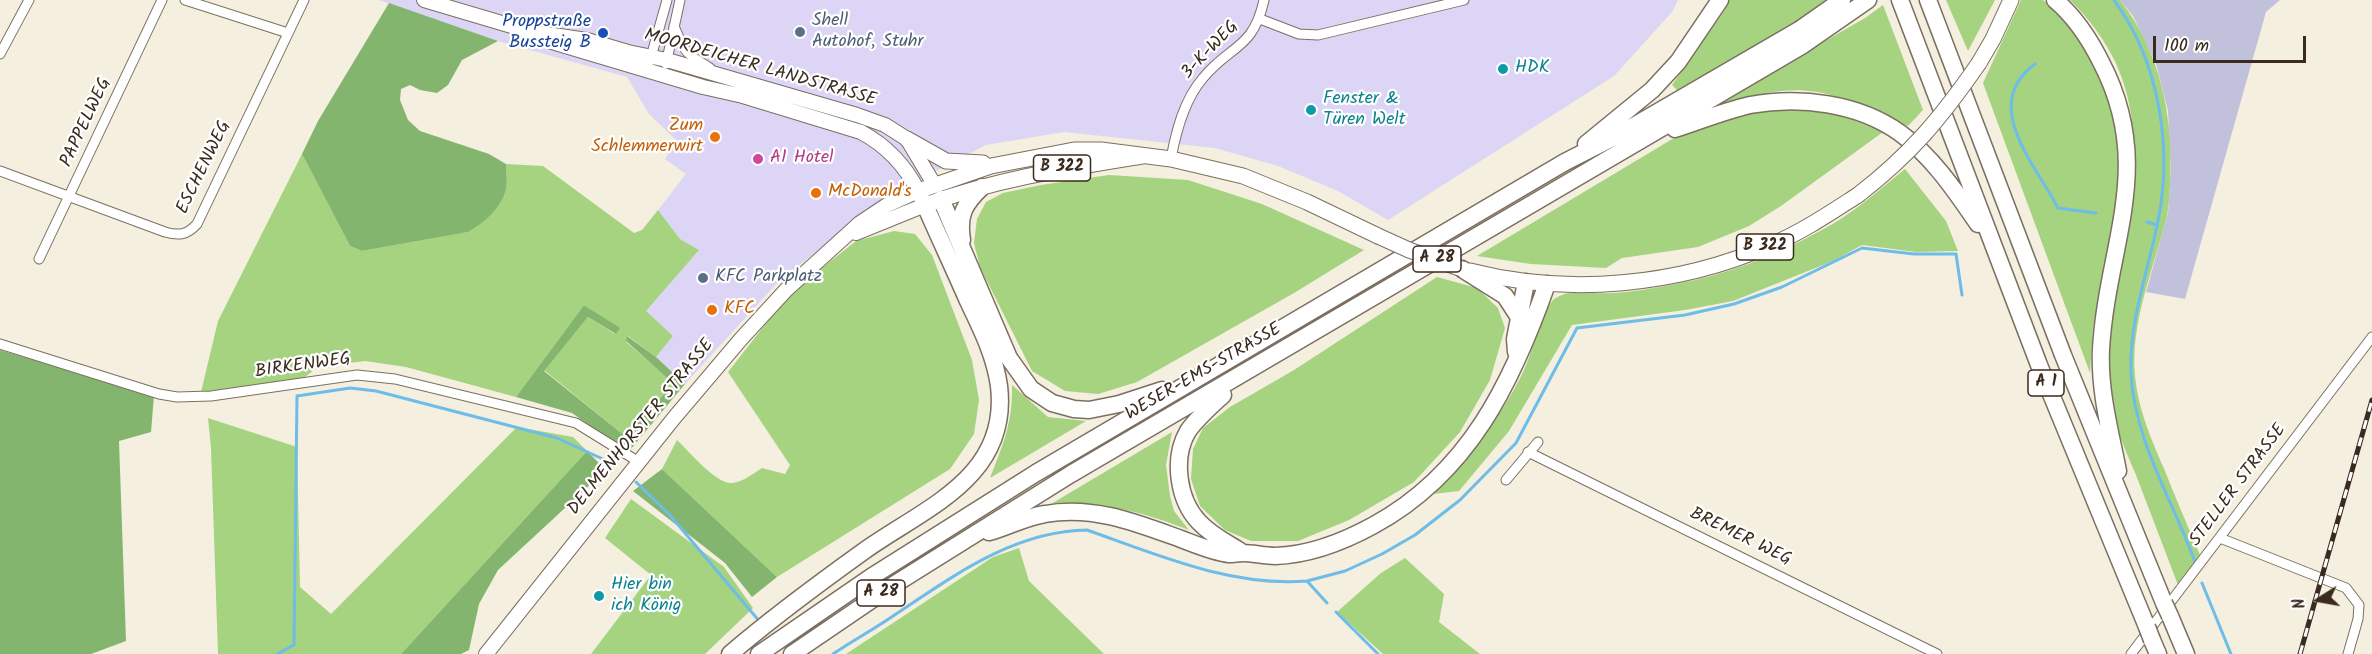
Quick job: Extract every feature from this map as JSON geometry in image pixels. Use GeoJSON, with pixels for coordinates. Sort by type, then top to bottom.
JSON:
{"type":"FeatureCollection","features":[{"type":"Feature","properties":{"kind":"highway"},"geometry":{"type":"LineString","coordinates":[[1565,162],[1652,90],[1678,62],[1720,0]]}},
{"type":"Feature","properties":{"kind":"highway"},"geometry":{"type":"LineString","coordinates":[[1565,162],[1620,134],[1778,42],[1842,0]]}},
{"type":"Feature","properties":{"kind":"highway","name":"A 1"},"geometry":{"type":"LineString","coordinates":[[1900,0],[2043,375],[2152,640]]}},
{"type":"Feature","properties":{"kind":"highway","name":"A 1"},"geometry":{"type":"LineString","coordinates":[[1928,0],[2125,510],[2186,654]]}},
{"type":"Feature","properties":{"kind":"highway"},"geometry":{"type":"LineString","coordinates":[[2055,0],[2086,37],[2108,74],[2126,138],[2127,187],[2106,307],[2101,357],[2103,402],[2125,510]]}},
{"type":"Feature","properties":{"kind":"highway"},"geometry":{"type":"LineString","coordinates":[[1643,139],[1803,45],[1867,1]]}},
{"type":"Feature","properties":{"kind":"highway"},"geometry":{"type":"LineString","coordinates":[[1643,139],[1728,110],[1752,105],[1803,101],[1858,112],[1900,133],[1926,156],[1993,244]]}},
{"type":"Feature","properties":{"kind":"highway","name":"WESER-EMS-STRASSE"},"geometry":{"type":"LineString","coordinates":[[796,652],[965,539],[1071,474],[1643,139]]}},
{"type":"Feature","properties":{"kind":"highway","name":"WESER-EMS-STRASSE"},"geometry":{"type":"LineString","coordinates":[[764,650],[927,540],[1095,437],[1565,162]]}},
{"type":"Feature","properties":{"kind":"highway"},"geometry":{"type":"LineString","coordinates":[[960,246],[963,210],[982,187]]}},
{"type":"Feature","properties":{"kind":"highway"},"geometry":{"type":"LineString","coordinates":[[930,195],[960,246],[1009,358],[1031,389],[1052,402],[1074,409],[1106,408],[1192,381]]}},
{"type":"Feature","properties":{"kind":"highway"},"geometry":{"type":"LineString","coordinates":[[730,654],[774,616],[867,549],[932,509],[961,487],[981,462],[990,445],[999,409],[999,386],[991,354],[930,195]]}},
{"type":"Feature","properties":{"kind":"highway"},"geometry":{"type":"LineString","coordinates":[[1462,269],[1505,296],[1520,319]]}},
{"type":"Feature","properties":{"kind":"highway"},"geometry":{"type":"LineString","coordinates":[[1516,361],[1515,339],[1526,282]]}},
{"type":"Feature","properties":{"kind":"highway"},"geometry":{"type":"LineString","coordinates":[[965,539],[1045,513],[1080,511],[1113,515],[1213,550],[1231,554],[1274,556],[1309,552],[1348,538],[1406,506],[1457,459],[1483,424],[1505,385],[1526,340],[1547,284]]}},
{"type":"Feature","properties":{"kind":"highway"},"geometry":{"type":"LineString","coordinates":[[1244,553],[1211,534],[1189,509],[1182,492],[1180,460],[1187,433],[1198,418],[1256,365]]}},
{"type":"Feature","properties":{"kind":"main road","name":"MOORDEICHER LANDSTRASSE"},"geometry":{"type":"LineString","coordinates":[[424,0],[532,32],[587,40],[667,60],[857,115],[885,126],[907,139],[930,195]]}},
{"type":"Feature","properties":{"kind":"main road","name":"B 322"},"geometry":{"type":"LineString","coordinates":[[1462,269],[1526,282],[1604,284],[1662,277],[1712,266],[1789,237],[1858,195],[1906,154],[1933,127],[1979,63],[2011,0]]}},
{"type":"Feature","properties":{"kind":"main road","name":"MOORDEICHER LANDSTRASSE"},"geometry":{"type":"LineString","coordinates":[[532,32],[552,42],[861,132],[878,141],[930,195]]}},
{"type":"Feature","properties":{"kind":"main road"},"geometry":{"type":"LineString","coordinates":[[907,139],[946,161],[963,163],[978,161],[991,166]]}},
{"type":"Feature","properties":{"kind":"main road","name":"DELMENHORSTER STRASSE"},"geometry":{"type":"LineString","coordinates":[[991,166],[1074,150],[1101,150],[1171,159],[1221,170],[1268,185],[1409,250],[1462,269]]}},
{"type":"Feature","properties":{"kind":"main road","name":"DELMENHORSTER STRASSE"},"geometry":{"type":"LineString","coordinates":[[486,654],[639,462],[741,339],[786,290],[843,239],[930,195],[982,187],[1050,170],[1142,156]]}},
{"type":"Feature","properties":{"kind":"main road","name":"B 322"},"geometry":{"type":"LineString","coordinates":[[930,195],[991,166]]}},
{"type":"Feature","properties":{"kind":"street"},"geometry":{"type":"LineString","coordinates":[[0,54],[29,0]]}},
{"type":"Feature","properties":{"kind":"street","name":"PAPPELWEG"},"geometry":{"type":"LineString","coordinates":[[39,259],[162,0]]}},
{"type":"Feature","properties":{"kind":"street"},"geometry":{"type":"LineString","coordinates":[[185,0],[288,33]]}},
{"type":"Feature","properties":{"kind":"street","name":"ESCHENWEG"},"geometry":{"type":"LineString","coordinates":[[0,171],[69,198],[174,234],[184,235],[197,224],[304,0]]}},
{"type":"Feature","properties":{"kind":"street"},"geometry":{"type":"LineString","coordinates":[[645,70],[651,57],[667,0]]}},
{"type":"Feature","properties":{"kind":"street"},"geometry":{"type":"LineString","coordinates":[[663,75],[680,0]]}},
{"type":"Feature","properties":{"kind":"street","name":"3-K-WEG"},"geometry":{"type":"LineString","coordinates":[[1171,159],[1179,126],[1192,93],[1215,65],[1238,49],[1250,36],[1260,19],[1264,0]]}},
{"type":"Feature","properties":{"kind":"street"},"geometry":{"type":"LineString","coordinates":[[1260,19],[1299,34],[1318,35],[1464,0]]}},
{"type":"Feature","properties":{"kind":"street"},"geometry":{"type":"LineString","coordinates":[[674,26],[682,47],[694,60],[709,67],[714,74]]}},
{"type":"Feature","properties":{"kind":"street","name":"STELLER STRASSE"},"geometry":{"type":"LineString","coordinates":[[2131,654],[2372,337]]}},
{"type":"Feature","properties":{"kind":"street","name":"BIRKENWEG"},"geometry":{"type":"LineString","coordinates":[[0,344],[159,394],[177,397],[239,392],[357,375],[395,379],[576,423],[639,462]]}},
{"type":"Feature","properties":{"kind":"street"},"geometry":{"type":"LineString","coordinates":[[1506,480],[1538,442]]}},
{"type":"Feature","properties":{"kind":"street","name":"BREMER WEG"},"geometry":{"type":"LineString","coordinates":[[1528,452],[1937,654]]}},
{"type":"Feature","properties":{"kind":"street"},"geometry":{"type":"LineString","coordinates":[[2220,538],[2346,588],[2359,605],[2358,618],[2348,654]]}},
{"type":"Feature","properties":{"kind":"shaded area"},"geometry":{"type":"Polygon","coordinates":[[[379,0],[1678,0],[1672,12],[1614,76],[1388,220],[1338,191],[1278,166],[1215,148],[1064,132],[986,145],[884,198],[778,282],[685,384],[656,357],[673,336],[645,311],[699,250],[680,239],[658,210],[686,174],[665,159],[676,140],[649,114],[627,77],[498,41],[379,0]]]}},
{"type":"Feature","properties":{"kind":"shaded area"},"geometry":{"type":"Polygon","coordinates":[[[2120,0],[2280,0],[2266,12],[2185,299],[2146,292],[2168,213],[2171,167],[2168,111],[2156,64],[2133,16],[2120,0]]]}},
{"type":"Feature","properties":{"kind":"green space"},"geometry":{"type":"Polygon","coordinates":[[[1729,0],[1827,0],[1773,36],[1677,90],[1672,85],[1724,11],[1729,0]]]}},
{"type":"Feature","properties":{"kind":"green space"},"geometry":{"type":"Polygon","coordinates":[[[1946,0],[1995,0],[1968,51],[1946,0]]]}},
{"type":"Feature","properties":{"kind":"green space"},"geometry":{"type":"Polygon","coordinates":[[[2021,0],[2043,0],[2061,15],[2087,48],[2110,98],[2119,155],[2117,203],[2093,328],[2090,373],[1983,83],[2021,0]]]}},
{"type":"Feature","properties":{"kind":"green space"},"geometry":{"type":"Polygon","coordinates":[[[2070,0],[2120,0],[2146,42],[2162,87],[2167,111],[2171,160],[2168,212],[2144,295],[2134,356],[2139,401],[2146,425],[2200,555],[2193,568],[2178,585],[2119,432],[2109,399],[2108,337],[2131,187],[2133,140],[2127,93],[2107,46],[2070,0]]]}},
{"type":"Feature","properties":{"kind":"green space"},"geometry":{"type":"Polygon","coordinates":[[[389,3],[498,41],[462,60],[448,85],[437,93],[420,90],[410,85],[401,89],[400,100],[408,120],[420,131],[489,154],[506,164],[507,186],[496,209],[468,232],[362,251],[350,246],[302,154],[318,121],[389,3]]]}},
{"type":"Feature","properties":{"kind":"green space"},"geometry":{"type":"Polygon","coordinates":[[[1883,5],[1923,110],[1908,126],[1829,94],[1802,90],[1758,95],[1700,113],[1865,18],[1883,5]]]}},
{"type":"Feature","properties":{"kind":"green space"},"geometry":{"type":"Polygon","coordinates":[[[1812,109],[1849,118],[1883,132],[1781,206],[1749,226],[1698,247],[1622,258],[1606,268],[1531,264],[1477,256],[1674,138],[1709,122],[1746,111],[1812,109]]]}},
{"type":"Feature","properties":{"kind":"green space"},"geometry":{"type":"Polygon","coordinates":[[[302,154],[350,246],[362,251],[467,232],[486,219],[501,202],[507,186],[506,164],[543,166],[634,233],[642,230],[658,210],[680,239],[699,250],[646,311],[673,336],[656,357],[628,336],[626,342],[675,384],[625,436],[544,370],[588,317],[615,334],[619,328],[584,305],[516,397],[406,367],[365,361],[318,367],[301,380],[201,392],[218,321],[302,154]]]}},
{"type":"Feature","properties":{"kind":"green space"},"geometry":{"type":"Polygon","coordinates":[[[1905,169],[1946,221],[1958,251],[1916,252],[1862,245],[1833,261],[1733,301],[1685,310],[1572,325],[1509,431],[1459,491],[1433,494],[1495,420],[1505,404],[1524,370],[1542,321],[1554,299],[1575,292],[1612,293],[1660,287],[1750,264],[1786,249],[1843,218],[1905,169]]]}},
{"type":"Feature","properties":{"kind":"green space"},"geometry":{"type":"Polygon","coordinates":[[[1109,175],[1188,180],[1262,204],[1364,250],[1294,293],[1137,382],[1098,394],[1065,391],[1032,371],[980,267],[974,243],[977,219],[986,202],[1003,193],[1109,175]]]}},
{"type":"Feature","properties":{"kind":"green space"},"geometry":{"type":"Polygon","coordinates":[[[894,231],[915,234],[932,255],[972,360],[979,400],[974,434],[950,469],[777,577],[662,469],[677,440],[711,473],[726,482],[741,481],[762,468],[785,474],[790,465],[728,372],[789,294],[856,241],[894,231]]]}},
{"type":"Feature","properties":{"kind":"green space"},"geometry":{"type":"Polygon","coordinates":[[[1437,277],[1477,288],[1498,308],[1505,328],[1490,380],[1460,432],[1414,482],[1349,520],[1298,541],[1251,541],[1225,530],[1200,506],[1191,479],[1193,449],[1203,428],[1230,407],[1294,370],[1437,277]]]}},
{"type":"Feature","properties":{"kind":"green space"},"geometry":{"type":"Polygon","coordinates":[[[584,305],[620,328],[616,334],[588,317],[544,371],[625,436],[674,384],[626,341],[627,336],[656,357],[685,384],[630,450],[616,444],[572,413],[516,397],[584,305]]]}},
{"type":"Feature","properties":{"kind":"green space"},"geometry":{"type":"Polygon","coordinates":[[[0,350],[154,395],[151,432],[119,441],[126,641],[91,654],[0,654],[0,350]]]}},
{"type":"Feature","properties":{"kind":"green space"},"geometry":{"type":"Polygon","coordinates":[[[1012,385],[1048,417],[1086,421],[990,478],[1009,422],[1012,385]]]}},
{"type":"Feature","properties":{"kind":"green space"},"geometry":{"type":"Polygon","coordinates":[[[208,418],[297,447],[300,587],[331,614],[517,427],[573,437],[587,451],[401,654],[218,654],[208,418]]]}},
{"type":"Feature","properties":{"kind":"green space"},"geometry":{"type":"Polygon","coordinates":[[[1172,432],[1166,465],[1170,496],[1174,511],[1189,530],[1122,509],[1087,504],[1051,504],[1172,432]]]}},
{"type":"Feature","properties":{"kind":"green space"},"geometry":{"type":"Polygon","coordinates":[[[587,451],[606,470],[498,570],[479,604],[469,650],[461,654],[401,654],[587,451]]]}},
{"type":"Feature","properties":{"kind":"green space"},"geometry":{"type":"Polygon","coordinates":[[[662,469],[777,577],[752,597],[725,563],[633,491],[662,469]]]}},
{"type":"Feature","properties":{"kind":"green space"},"geometry":{"type":"Polygon","coordinates":[[[631,499],[724,567],[753,608],[705,654],[591,654],[651,575],[605,538],[631,499]]]}},
{"type":"Feature","properties":{"kind":"green space"},"geometry":{"type":"Polygon","coordinates":[[[1019,548],[1029,581],[1104,654],[846,654],[993,557],[1019,548]]]}},
{"type":"Feature","properties":{"kind":"green space"},"geometry":{"type":"Polygon","coordinates":[[[1405,558],[1444,594],[1439,622],[1480,654],[1383,654],[1337,612],[1381,573],[1405,558]]]}},
{"type":"Feature","properties":{"kind":"waterway"},"geometry":{"type":"LineString","coordinates":[[2114,0],[2142,50],[2152,77],[2163,135],[2164,164],[2158,221],[2133,334],[2131,373],[2134,398],[2147,446],[2195,562]]}},
{"type":"Feature","properties":{"kind":"waterway"},"geometry":{"type":"LineString","coordinates":[[2035,64],[2019,80],[2012,98],[2012,116],[2017,135],[2058,208],[2096,213]]}},
{"type":"Feature","properties":{"kind":"waterway"},"geometry":{"type":"LineString","coordinates":[[2147,222],[2157,225]]}},
{"type":"Feature","properties":{"kind":"waterway"},"geometry":{"type":"LineString","coordinates":[[1307,581],[1345,571],[1382,554],[1415,535],[1460,500],[1516,443],[1577,328],[1685,315],[1734,304],[1782,287],[1862,248],[1914,254],[1956,254],[1962,295]]}},
{"type":"Feature","properties":{"kind":"waterway"},"geometry":{"type":"LineString","coordinates":[[277,654],[294,645],[297,396],[350,388],[376,391],[557,438],[616,465]]}},
{"type":"Feature","properties":{"kind":"waterway"},"geometry":{"type":"LineString","coordinates":[[636,482],[669,514],[760,622]]}},
{"type":"Feature","properties":{"kind":"waterway"},"geometry":{"type":"LineString","coordinates":[[833,654],[986,558],[1035,538],[1060,532],[1087,530],[1168,559],[1223,574],[1279,582],[1307,581],[1327,603]]}},
{"type":"Feature","properties":{"kind":"waterway"},"geometry":{"type":"LineString","coordinates":[[2202,583],[2231,654]]}},
{"type":"Feature","properties":{"kind":"waterway"},"geometry":{"type":"LineString","coordinates":[[1336,612],[1378,654]]}},
{"type":"Feature","properties":{"kind":"railway"},"geometry":{"type":"LineString","coordinates":[[2300,654],[2372,400]]}},
{"type":"Feature","properties":{"kind":"place","name":"Shell Autohof, Stuhr"},"geometry":{"type":"Point","coordinates":[800,32]}},
{"type":"Feature","properties":{"kind":"place","name":"Proppstraße Bussteig B"},"geometry":{"type":"Point","coordinates":[603,33]}},
{"type":"Feature","properties":{"kind":"place","name":"HDK"},"geometry":{"type":"Point","coordinates":[1503,69]}},
{"type":"Feature","properties":{"kind":"place","name":"Fenster & Türen Welt"},"geometry":{"type":"Point","coordinates":[1311,110]}},
{"type":"Feature","properties":{"kind":"place","name":"Zum Schlemmerwirt"},"geometry":{"type":"Point","coordinates":[715,137]}},
{"type":"Feature","properties":{"kind":"place","name":"A1 Hotel"},"geometry":{"type":"Point","coordinates":[758,159]}},
{"type":"Feature","properties":{"kind":"place","name":"McDonald's"},"geometry":{"type":"Point","coordinates":[816,193]}},
{"type":"Feature","properties":{"kind":"place","name":"KFC Parkplatz"},"geometry":{"type":"Point","coordinates":[703,278]}},
{"type":"Feature","properties":{"kind":"place","name":"KFC"},"geometry":{"type":"Point","coordinates":[712,310]}},
{"type":"Feature","properties":{"kind":"place","name":"Hier bin ich König"},"geometry":{"type":"Point","coordinates":[599,596]}}]}
